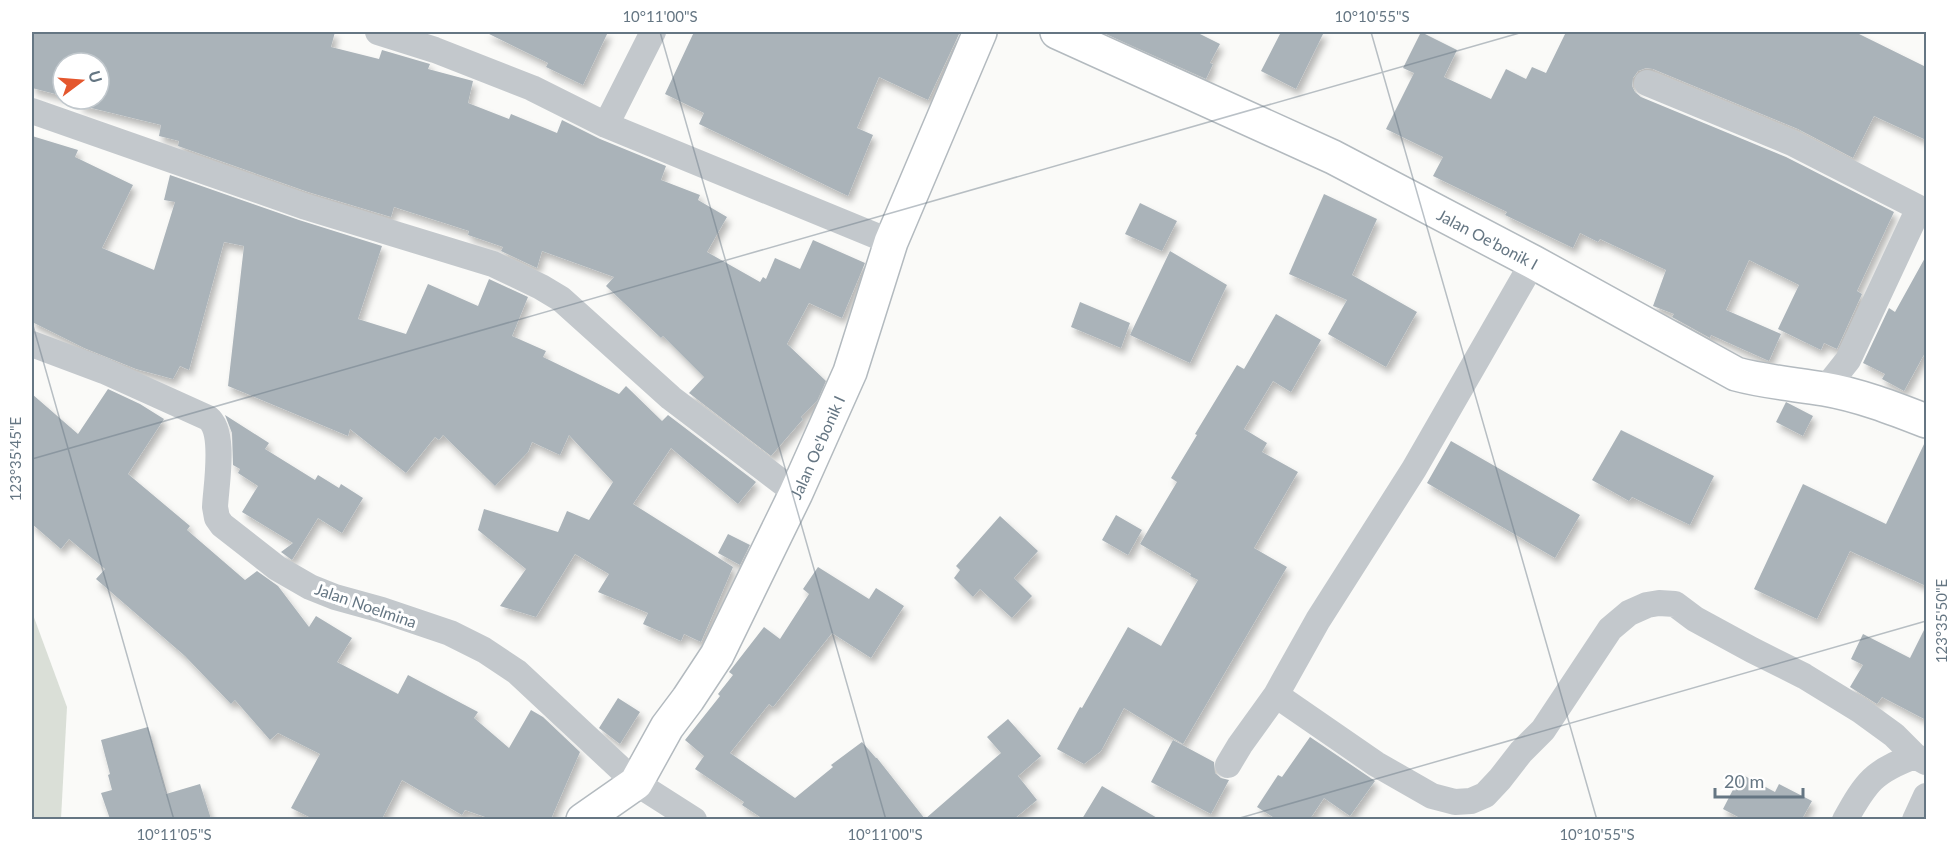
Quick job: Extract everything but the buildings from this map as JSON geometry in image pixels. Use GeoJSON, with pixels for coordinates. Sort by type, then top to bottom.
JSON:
{"type":"FeatureCollection","features":[{"type":"Feature","properties":{"kind":"street"},"geometry":{"type":"LineString","coordinates":[[378,32],[435,50],[532,88],[606,125],[891,242]]}},
{"type":"Feature","properties":{"kind":"street"},"geometry":{"type":"LineString","coordinates":[[606,125],[653,32]]}},
{"type":"Feature","properties":{"kind":"street","name":"Jalan Oe'bonik I"},"geometry":{"type":"LineString","coordinates":[[583,819],[636,783],[667,727],[717,655],[796,493],[850,372],[891,242],[980,32]]}},
{"type":"Feature","properties":{"kind":"street","name":"Jalan Oe'bonik I"},"geometry":{"type":"LineString","coordinates":[[1057,32],[1333,157],[1533,262],[1736,374],[1759,380],[1825,389],[1891,407],[1926,421]]}},
{"type":"Feature","properties":{"kind":"street"},"geometry":{"type":"LineString","coordinates":[[1647,82],[1792,143],[1919,208],[1848,360],[1825,389]]}},
{"type":"Feature","properties":{"kind":"street"},"geometry":{"type":"LineString","coordinates":[[32,111],[303,206],[493,264],[541,287],[568,305],[671,398],[796,493]]}},
{"type":"Feature","properties":{"kind":"street"},"geometry":{"type":"LineString","coordinates":[[1228,765],[1276,695],[1318,620],[1433,437],[1449,405],[1533,262]]}},
{"type":"Feature","properties":{"kind":"street","name":"Jalan Noelmina"},"geometry":{"type":"LineString","coordinates":[[32,344],[104,371],[208,418],[215,426],[219,438],[215,507],[222,525],[277,568],[310,587],[450,633],[484,650],[517,672],[636,783],[694,819]]}},
{"type":"Feature","properties":{"kind":"street"},"geometry":{"type":"LineString","coordinates":[[1276,695],[1376,764],[1432,796],[1455,802],[1471,801],[1485,795],[1543,730],[1610,629],[1629,614],[1647,605],[1675,604],[1704,624],[1804,676],[1862,711],[1921,759]]}},
{"type":"Feature","properties":{"kind":"street"},"geometry":{"type":"LineString","coordinates":[[1845,819],[1859,793],[1872,779],[1897,763],[1921,759]]}},
{"type":"Feature","properties":{"kind":"street"},"geometry":{"type":"LineString","coordinates":[[1915,819],[1926,796]]}},
{"type":"Feature","properties":{"kind":"shaded area"},"geometry":{"type":"Polygon","coordinates":[[[32,612],[67,707],[61,819],[32,819],[32,612]]]}}]}
